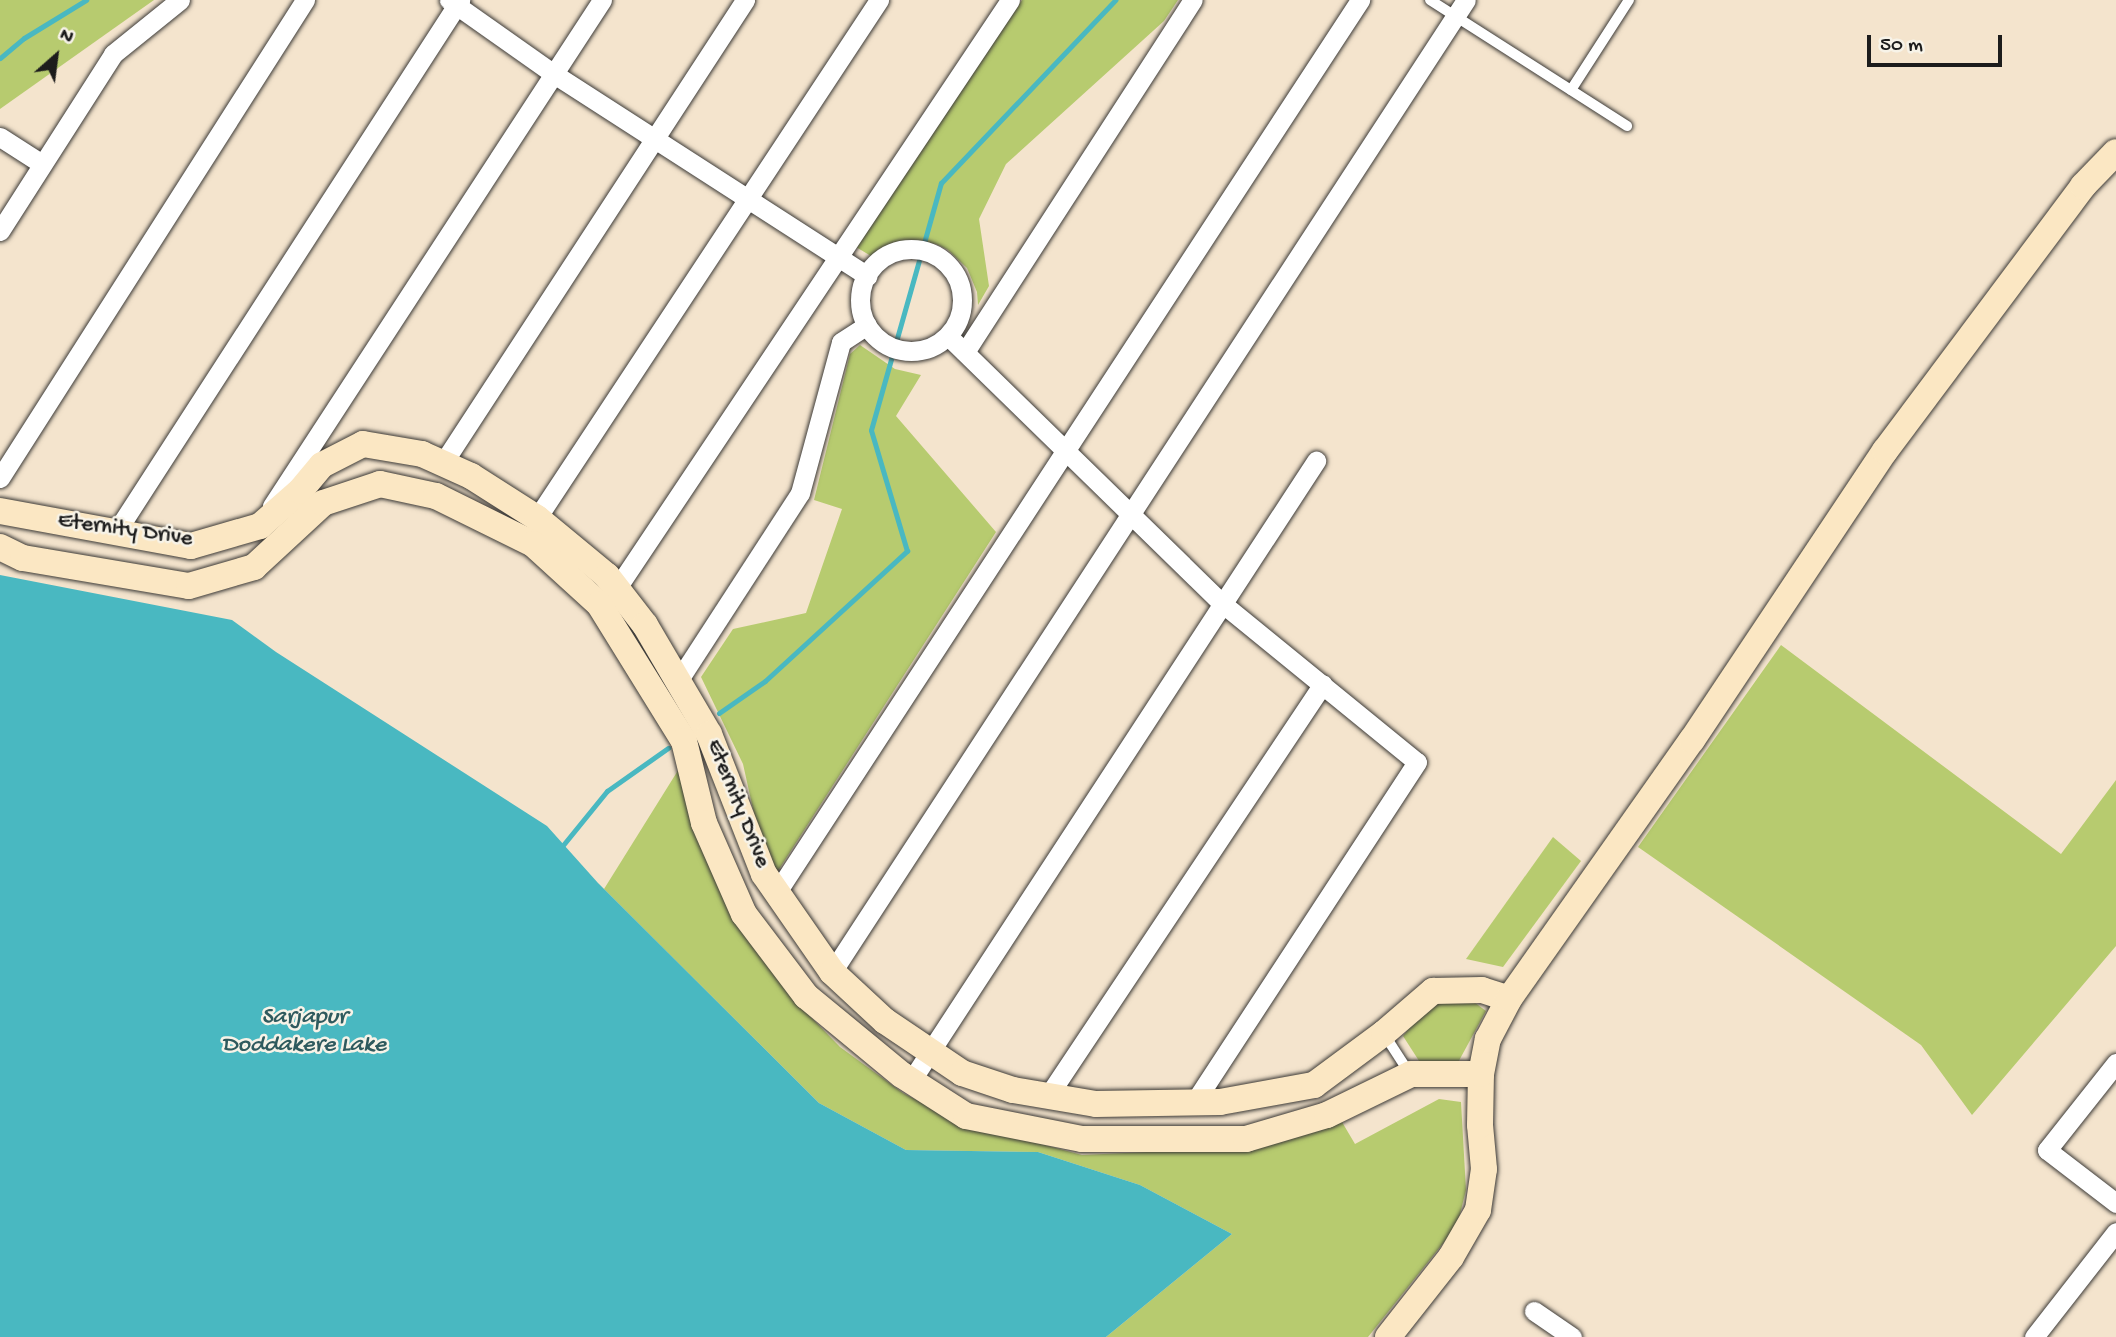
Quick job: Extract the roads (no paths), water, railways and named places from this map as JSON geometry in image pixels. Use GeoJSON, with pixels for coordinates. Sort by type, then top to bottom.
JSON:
{"type":"FeatureCollection","features":[{"type":"Feature","properties":{"kind":"street"},"geometry":{"type":"LineString","coordinates":[[0,231],[113,54],[180,0]]}},
{"type":"Feature","properties":{"kind":"street"},"geometry":{"type":"LineString","coordinates":[[0,478],[305,0]]}},
{"type":"Feature","properties":{"kind":"street"},"geometry":{"type":"LineString","coordinates":[[260,526],[602,0]]}},
{"type":"Feature","properties":{"kind":"street"},"geometry":{"type":"LineString","coordinates":[[443,463],[745,0]]}},
{"type":"Feature","properties":{"kind":"street"},"geometry":{"type":"LineString","coordinates":[[537,518],[879,0]]}},
{"type":"Feature","properties":{"kind":"street"},"geometry":{"type":"LineString","coordinates":[[617,588],[1010,0]]}},
{"type":"Feature","properties":{"kind":"street"},"geometry":{"type":"LineString","coordinates":[[965,352],[1193,0]]}},
{"type":"Feature","properties":{"kind":"street"},"geometry":{"type":"LineString","coordinates":[[777,892],[1360,0]]}},
{"type":"Feature","properties":{"kind":"street"},"geometry":{"type":"LineString","coordinates":[[116,532],[455,2],[554,74],[867,276]]}},
{"type":"Feature","properties":{"kind":"street"},"geometry":{"type":"LineString","coordinates":[[832,972],[1461,8]]}},
{"type":"Feature","properties":{"kind":"street"},"geometry":{"type":"LineString","coordinates":[[0,137],[42,164]]}},
{"type":"Feature","properties":{"kind":"street"},"geometry":{"type":"LineString","coordinates":[[1388,1337],[1451,1257],[1478,1210],[1484,1169],[1480,1125],[1481,1074],[1488,1038],[1509,999],[1692,740],[1885,451],[2083,186],[2115,155]]}},
{"type":"Feature","properties":{"kind":"street"},"geometry":{"type":"LineString","coordinates":[[922,250],[943,260],[958,279],[963,302],[957,324],[948,336],[931,348],[910,351],[890,346],[867,325],[860,305],[867,276],[877,262],[898,251],[922,250]]}},
{"type":"Feature","properties":{"kind":"street"},"geometry":{"type":"LineString","coordinates":[[678,681],[800,493],[841,342],[867,325]]}},
{"type":"Feature","properties":{"kind":"street"},"geometry":{"type":"LineString","coordinates":[[948,336],[1065,454],[1223,604],[1418,762],[1194,1103]]}},
{"type":"Feature","properties":{"kind":"street","name":"Eternity Drive"},"geometry":{"type":"LineString","coordinates":[[0,511],[191,546],[260,526],[300,491],[322,465],[363,444],[422,454],[471,476],[537,518],[607,576],[645,625],[709,734],[764,874],[832,972],[885,1021],[962,1073],[1013,1090],[1096,1104],[1220,1102],[1314,1084],[1384,1033],[1433,990],[1482,990],[1509,999]]}},
{"type":"Feature","properties":{"kind":"street"},"geometry":{"type":"LineString","coordinates":[[911,1081],[1315,461]]}},
{"type":"Feature","properties":{"kind":"street","name":"Eternity Drive"},"geometry":{"type":"LineString","coordinates":[[0,547],[23,558],[189,586],[254,566],[323,503],[380,484],[436,496],[533,544],[598,604],[684,741],[704,823],[744,914],[806,996],[911,1081],[966,1116],[1082,1139],[1246,1139],[1327,1115],[1410,1074],[1481,1074]]}},
{"type":"Feature","properties":{"kind":"street"},"geometry":{"type":"LineString","coordinates":[[1048,1096],[1323,684]]}},
{"type":"Feature","properties":{"kind":"street"},"geometry":{"type":"LineString","coordinates":[[2116,1063],[2046,1150],[2116,1203]]}},
{"type":"Feature","properties":{"kind":"street"},"geometry":{"type":"LineString","coordinates":[[2035,1337],[2116,1232]]}},
{"type":"Feature","properties":{"kind":"street"},"geometry":{"type":"LineString","coordinates":[[1534,1311],[1572,1337]]}},
{"type":"Feature","properties":{"kind":"lane"},"geometry":{"type":"LineString","coordinates":[[1430,0],[1461,8],[1571,90],[1627,126]]}},
{"type":"Feature","properties":{"kind":"lane"},"geometry":{"type":"LineString","coordinates":[[1571,90],[1629,0]]}},
{"type":"Feature","properties":{"kind":"lane"},"geometry":{"type":"LineString","coordinates":[[1384,1033],[1410,1074]]}},
{"type":"Feature","properties":{"kind":"water","name":"Sarjapur Doddakere Lake"},"geometry":{"type":"Polygon","coordinates":[[[0,575],[232,620],[276,652],[547,826],[598,883],[819,1103],[906,1150],[1038,1152],[1140,1185],[1232,1234],[1106,1337],[0,1337],[0,575]]]}},
{"type":"Feature","properties":{"kind":"waterway"},"geometry":{"type":"LineString","coordinates":[[0,58],[24,38],[86,0]]}},
{"type":"Feature","properties":{"kind":"waterway"},"geometry":{"type":"LineString","coordinates":[[719,713],[765,681],[907,551],[871,430],[941,183],[1115,0]]}},
{"type":"Feature","properties":{"kind":"waterway"},"geometry":{"type":"LineString","coordinates":[[559,850],[607,791],[668,748]]}}]}
